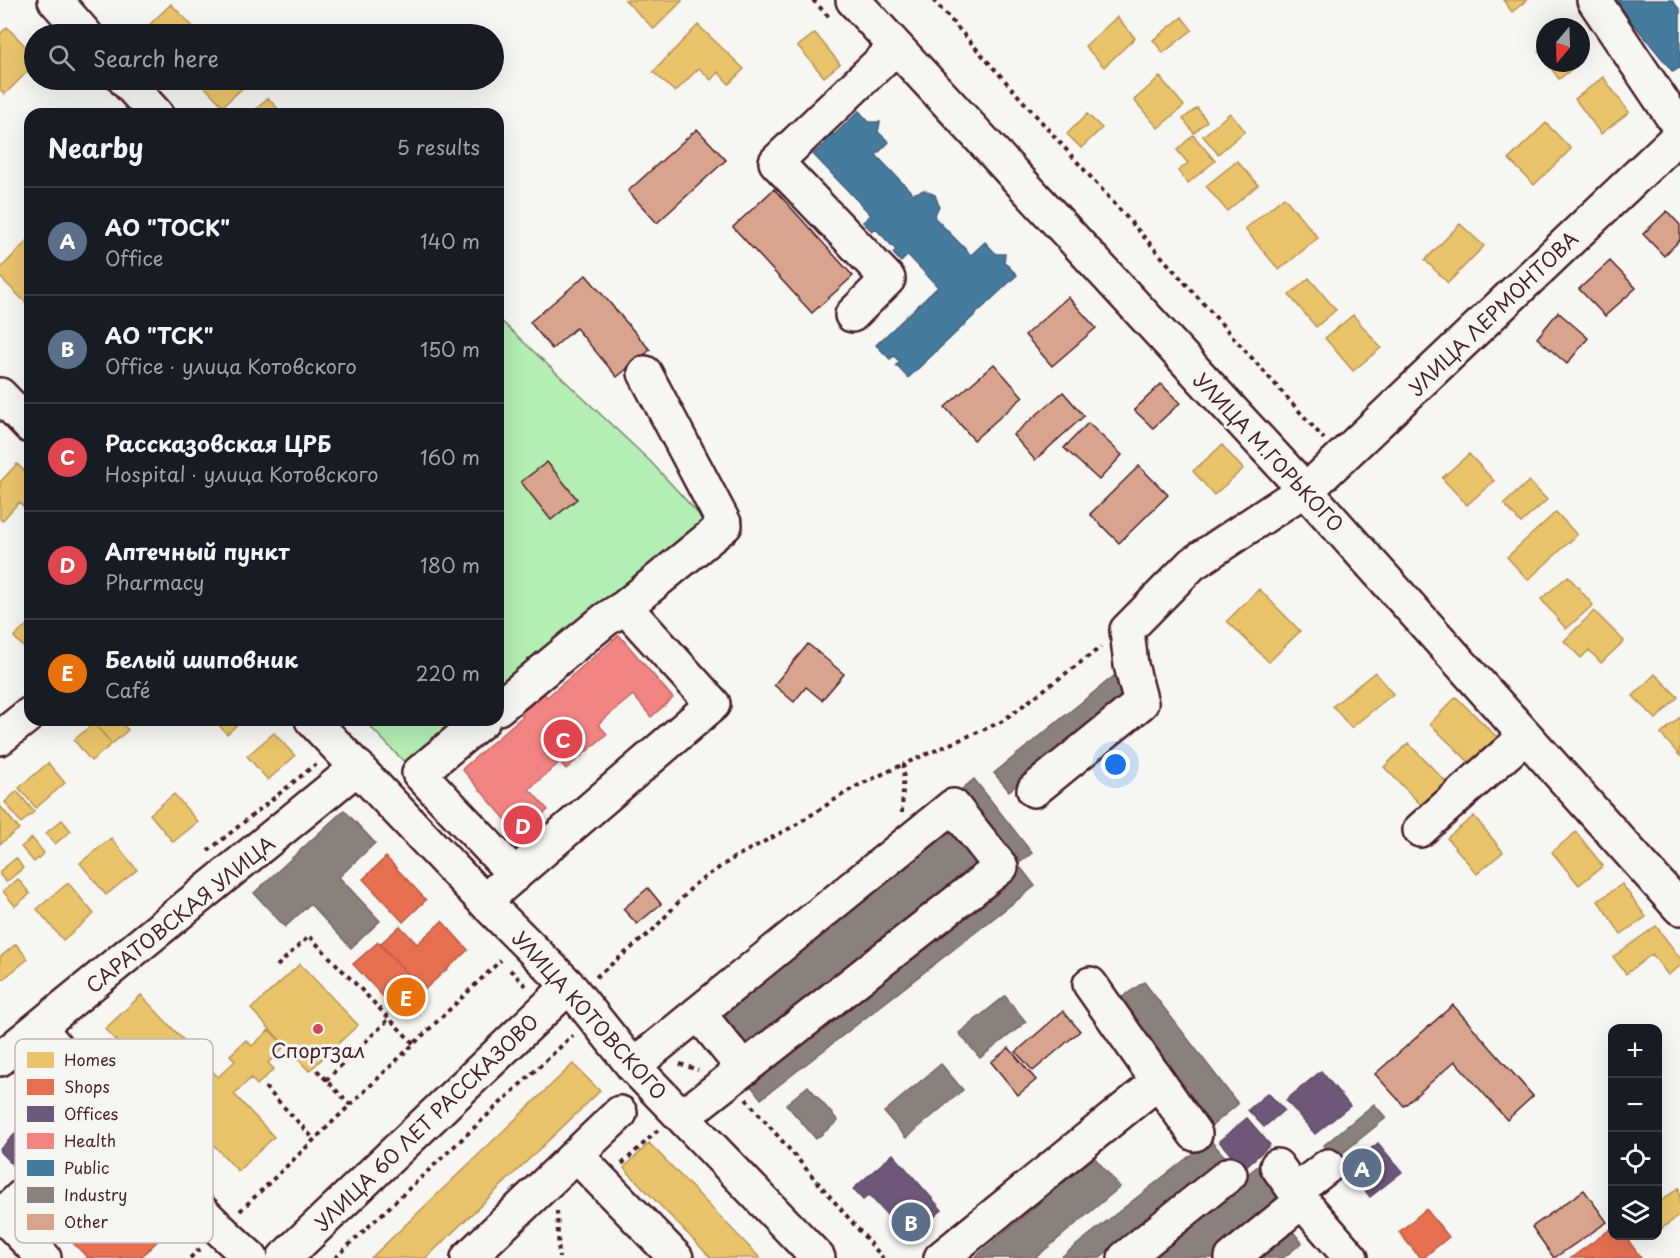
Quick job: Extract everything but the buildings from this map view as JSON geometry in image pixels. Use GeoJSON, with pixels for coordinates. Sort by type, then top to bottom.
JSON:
{"type":"FeatureCollection","features":[{"type":"Feature","properties":{"kind":"street"},"geometry":{"type":"LineString","coordinates":[[55,0],[76,24]]}},
{"type":"Feature","properties":{"kind":"street","name":"УЛИЦА М.ГОРЬКОГО"},"geometry":{"type":"LineString","coordinates":[[853,0],[1306,491],[1680,908]]}},
{"type":"Feature","properties":{"kind":"street"},"geometry":{"type":"LineString","coordinates":[[1594,0],[1680,128]]}},
{"type":"Feature","properties":{"kind":"street"},"geometry":{"type":"LineString","coordinates":[[852,315],[888,279],[776,162],[895,48]]}},
{"type":"Feature","properties":{"kind":"street"},"geometry":{"type":"LineString","coordinates":[[134,90],[151,108]]}},
{"type":"Feature","properties":{"kind":"street","name":"УЛИЦА ЛЕРМОНТОВА"},"geometry":{"type":"LineString","coordinates":[[1127,630],[1192,564],[1306,491],[1680,135]]}},
{"type":"Feature","properties":{"kind":"street"},"geometry":{"type":"LineString","coordinates":[[504,703],[725,525],[645,373]]}},
{"type":"Feature","properties":{"kind":"street"},"geometry":{"type":"LineString","coordinates":[[0,395],[24,420]]}},
{"type":"Feature","properties":{"kind":"street"},"geometry":{"type":"LineString","coordinates":[[484,901],[713,704],[625,607]]}},
{"type":"Feature","properties":{"kind":"street"},"geometry":{"type":"LineString","coordinates":[[1034,790],[1141,702],[1131,665],[1127,630]]}},
{"type":"Feature","properties":{"kind":"street"},"geometry":{"type":"LineString","coordinates":[[0,738],[24,719]]}},
{"type":"Feature","properties":{"kind":"street","name":"УЛИЦА КОТОВСКОГО"},"geometry":{"type":"LineString","coordinates":[[318,726],[572,991],[633,1066],[672,1122],[818,1258]]}},
{"type":"Feature","properties":{"kind":"street"},"geometry":{"type":"LineString","coordinates":[[476,726],[419,773],[515,874]]}},
{"type":"Feature","properties":{"kind":"street"},"geometry":{"type":"LineString","coordinates":[[1420,830],[1526,736]]}},
{"type":"Feature","properties":{"kind":"street","name":"САРАТОВСКАЯ УЛИЦА"},"geometry":{"type":"LineString","coordinates":[[26,1039],[358,767]]}},
{"type":"Feature","properties":{"kind":"street"},"geometry":{"type":"LineString","coordinates":[[633,1066],[953,806],[1001,867],[744,1069],[672,1122]]}},
{"type":"Feature","properties":{"kind":"street"},"geometry":{"type":"LineString","coordinates":[[1090,984],[1195,1134]]}},
{"type":"Feature","properties":{"kind":"street","name":"УЛИЦА 60 ЛЕТ РАССКАЗОВО"},"geometry":{"type":"LineString","coordinates":[[284,1258],[572,991]]}},
{"type":"Feature","properties":{"kind":"street"},"geometry":{"type":"LineString","coordinates":[[698,1013],[744,1069]]}},
{"type":"Feature","properties":{"kind":"street"},"geometry":{"type":"LineString","coordinates":[[40,1028],[49,1039]]}},
{"type":"Feature","properties":{"kind":"street","name":"САРАТОВСКАЯ УЛИЦА"},"geometry":{"type":"LineString","coordinates":[[0,1059],[15,1047]]}},
{"type":"Feature","properties":{"kind":"street"},"geometry":{"type":"LineString","coordinates":[[941,1258],[1158,1082]]}},
{"type":"Feature","properties":{"kind":"street"},"geometry":{"type":"LineString","coordinates":[[468,1258],[620,1113]]}},
{"type":"Feature","properties":{"kind":"street"},"geometry":{"type":"LineString","coordinates":[[565,1166],[602,1182],[676,1258]]}},
{"type":"Feature","properties":{"kind":"street"},"geometry":{"type":"LineString","coordinates":[[1232,1258],[1292,1186],[1328,1166]]}},
{"type":"Feature","properties":{"kind":"street"},"geometry":{"type":"LineString","coordinates":[[1125,1258],[1230,1174]]}},
{"type":"Feature","properties":{"kind":"street"},"geometry":{"type":"LineString","coordinates":[[1292,1186],[1351,1258]]}},
{"type":"Feature","properties":{"kind":"street"},"geometry":{"type":"LineString","coordinates":[[15,1201],[1,1214],[15,1228]]}},
{"type":"Feature","properties":{"kind":"street"},"geometry":{"type":"LineString","coordinates":[[213,1224],[251,1258]]}},
{"type":"Feature","properties":{"kind":"street"},"geometry":{"type":"LineString","coordinates":[[29,1243],[44,1258]]}},
{"type":"Feature","properties":{"kind":"path"},"geometry":{"type":"LineString","coordinates":[[933,0],[1330,446]]}},
{"type":"Feature","properties":{"kind":"path"},"geometry":{"type":"LineString","coordinates":[[572,991],[653,930],[695,884],[735,856],[794,826],[853,788],[1000,722],[1080,661],[1127,630]]}},
{"type":"Feature","properties":{"kind":"path"},"geometry":{"type":"LineString","coordinates":[[901,848],[904,764]]}},
{"type":"Feature","properties":{"kind":"path"},"geometry":{"type":"LineString","coordinates":[[277,966],[309,936],[414,1044]]}},
{"type":"Feature","properties":{"kind":"path"},"geometry":{"type":"LineString","coordinates":[[213,1236],[501,960]]}},
{"type":"Feature","properties":{"kind":"path"},"geometry":{"type":"LineString","coordinates":[[326,1080],[389,1019]]}},
{"type":"Feature","properties":{"kind":"path"},"geometry":{"type":"LineString","coordinates":[[335,1258],[573,1035]]}},
{"type":"Feature","properties":{"kind":"path"},"geometry":{"type":"LineString","coordinates":[[317,1070],[350,1105]]}},
{"type":"Feature","properties":{"kind":"path"},"geometry":{"type":"LineString","coordinates":[[265,1087],[314,1139]]}},
{"type":"Feature","properties":{"kind":"path"},"geometry":{"type":"LineString","coordinates":[[602,1182],[672,1122]]}},
{"type":"Feature","properties":{"kind":"path"},"geometry":{"type":"LineString","coordinates":[[559,1258],[565,1166]]}},
{"type":"Feature","properties":{"kind":"path"},"geometry":{"type":"LineString","coordinates":[[190,1258],[206,1243]]}},
{"type":"Feature","properties":{"kind":"green space"},"geometry":{"type":"Polygon","coordinates":[[[504,324],[650,461],[706,522],[504,689],[504,324]]]}},
{"type":"Feature","properties":{"kind":"green space"},"geometry":{"type":"Polygon","coordinates":[[[370,726],[459,726],[409,767],[370,726]]]}},
{"type":"Feature","properties":{"kind":"place","name":"Рассказовская ЦРБ"},"geometry":{"type":"Point","coordinates":[563,739]}},
{"type":"Feature","properties":{"kind":"place","name":"Аптечный пункт"},"geometry":{"type":"Point","coordinates":[523,825]}},
{"type":"Feature","properties":{"kind":"place","name":"Белый шиповник"},"geometry":{"type":"Point","coordinates":[406,997]}},
{"type":"Feature","properties":{"kind":"place","name":"Спортзал"},"geometry":{"type":"Point","coordinates":[318,1029]}},
{"type":"Feature","properties":{"kind":"place","name":"АО \"ТОСК\""},"geometry":{"type":"Point","coordinates":[1362,1168]}},
{"type":"Feature","properties":{"kind":"place","name":"АО \"ТСК\""},"geometry":{"type":"Point","coordinates":[911,1222]}}]}
